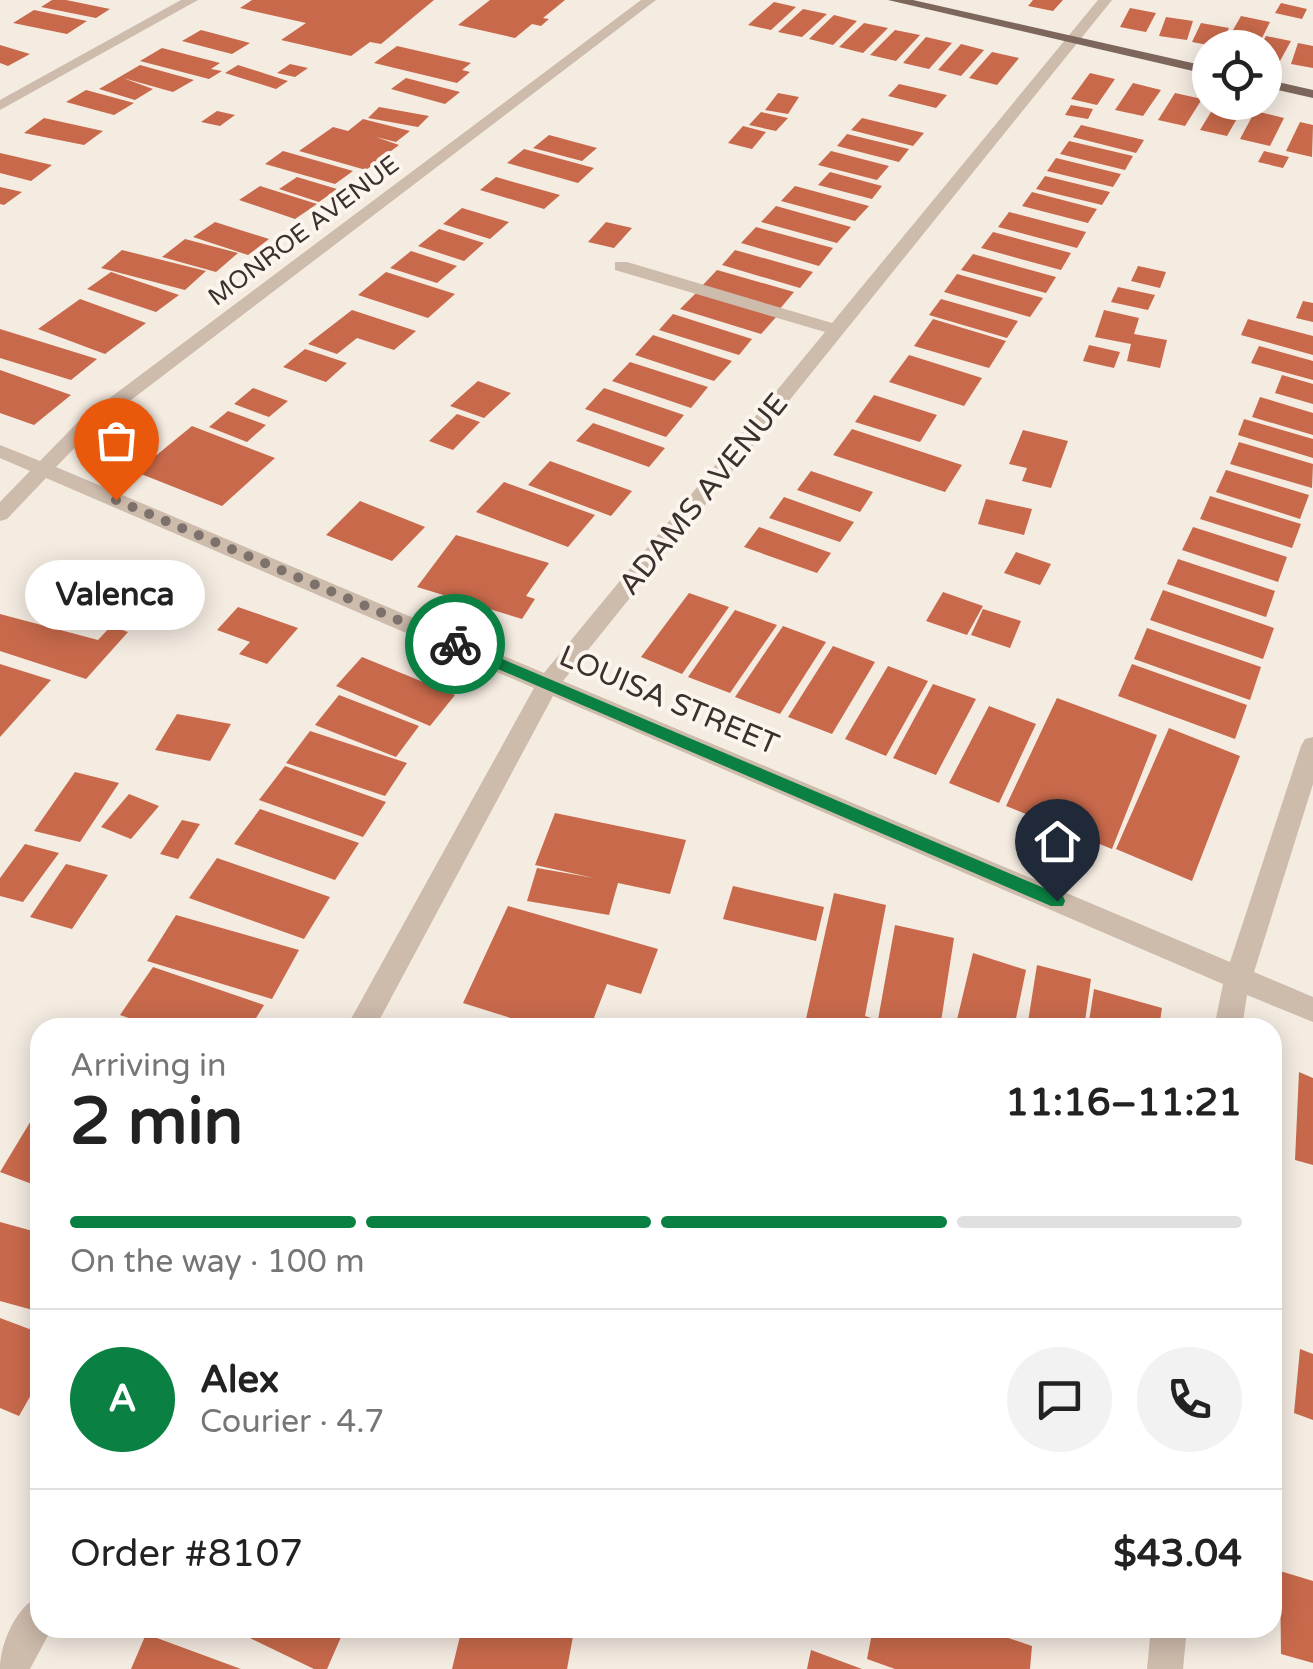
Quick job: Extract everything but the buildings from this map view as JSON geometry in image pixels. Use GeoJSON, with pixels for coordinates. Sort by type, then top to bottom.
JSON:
{"type":"FeatureCollection","features":[{"type":"Feature","properties":{"kind":"main road"},"geometry":{"type":"LineString","coordinates":[[895,0],[1192,67]]}},
{"type":"Feature","properties":{"kind":"main road"},"geometry":{"type":"LineString","coordinates":[[1282,87],[1313,94]]}},
{"type":"Feature","properties":{"kind":"street"},"geometry":{"type":"LineString","coordinates":[[0,106],[191,0]]}},
{"type":"Feature","properties":{"kind":"street","name":"MONROE AVENUE"},"geometry":{"type":"LineString","coordinates":[[0,514],[86,424],[649,0]]}},
{"type":"Feature","properties":{"kind":"street","name":"ADAMS AVENUE"},"geometry":{"type":"LineString","coordinates":[[365,1018],[548,684],[1105,0]]}},
{"type":"Feature","properties":{"kind":"street"},"geometry":{"type":"LineString","coordinates":[[622,266],[836,330]]}},
{"type":"Feature","properties":{"kind":"street","name":"LOUISA STREET"},"geometry":{"type":"LineString","coordinates":[[0,451],[1313,1010]]}},
{"type":"Feature","properties":{"kind":"street"},"geometry":{"type":"LineString","coordinates":[[1230,1018],[1239,978],[1313,746]]}},
{"type":"Feature","properties":{"kind":"street"},"geometry":{"type":"LineString","coordinates":[[10,1669],[30,1632]]}},
{"type":"Feature","properties":{"kind":"street"},"geometry":{"type":"LineString","coordinates":[[1165,1669],[1168,1638]]}},
{"type":"Feature","properties":{"kind":"way so far"},"geometry":{"type":"LineString","coordinates":[[116,500],[455,644]]}},
{"type":"Feature","properties":{"kind":"place","name":"Valenca"},"geometry":{"type":"Point","coordinates":[116,500]}},
{"type":"Feature","properties":{"kind":"route"},"geometry":{"type":"LineString","coordinates":[[455,644],[1057,901]]}}]}
